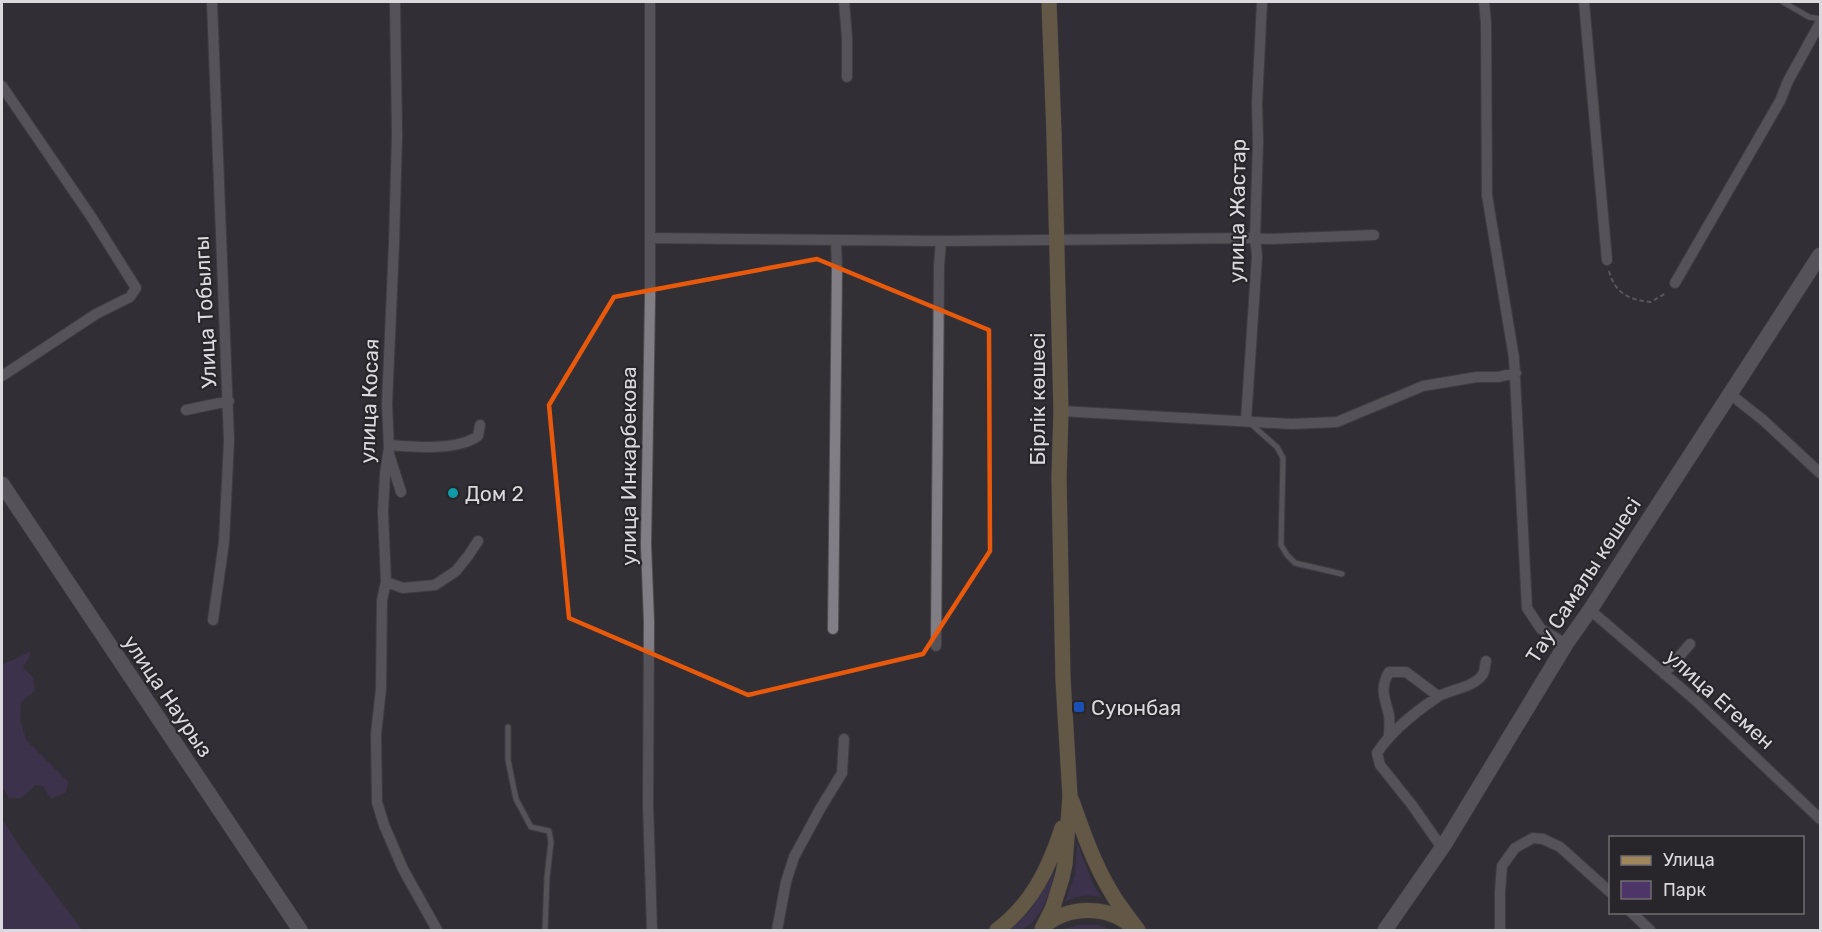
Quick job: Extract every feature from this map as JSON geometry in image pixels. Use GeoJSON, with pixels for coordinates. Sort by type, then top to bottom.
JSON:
{"type":"FeatureCollection","features":[{"type":"Feature","properties":{"kind":"main road","name":"Бірлік көшесі"},"geometry":{"type":"LineString","coordinates":[[1049,2],[1061,411],[1059,478],[1064,721],[1070,796]]}},
{"type":"Feature","properties":{"kind":"main road"},"geometry":{"type":"LineString","coordinates":[[1040,930],[1053,907],[1062,878],[1070,796]]}},
{"type":"Feature","properties":{"kind":"main road"},"geometry":{"type":"LineString","coordinates":[[997,930],[1022,908],[1040,884],[1055,851],[1070,796]]}},
{"type":"Feature","properties":{"kind":"main road"},"geometry":{"type":"LineString","coordinates":[[1070,796],[1103,878],[1138,930]]}},
{"type":"Feature","properties":{"kind":"main road"},"geometry":{"type":"LineString","coordinates":[[1040,930],[1063,915],[1079,911],[1112,914],[1138,930]]}},
{"type":"Feature","properties":{"kind":"street","name":"Улица Тобылгы"},"geometry":{"type":"LineString","coordinates":[[212,2],[229,401],[224,542],[213,620]]}},
{"type":"Feature","properties":{"kind":"street","name":"улица Косая"},"geometry":{"type":"LineString","coordinates":[[395,2],[397,135],[394,267],[387,404],[389,448],[383,512],[386,582],[382,600],[381,688],[376,724],[377,802],[403,869],[437,930]]}},
{"type":"Feature","properties":{"kind":"street","name":"улица Инкарбекова"},"geometry":{"type":"LineString","coordinates":[[650,2],[650,298],[646,545],[649,622],[648,804],[652,930]]}},
{"type":"Feature","properties":{"kind":"street"},"geometry":{"type":"LineString","coordinates":[[844,2],[847,77]]}},
{"type":"Feature","properties":{"kind":"street","name":"улица Жастар"},"geometry":{"type":"LineString","coordinates":[[1246,420],[1257,256],[1255,238],[1257,103],[1262,2]]}},
{"type":"Feature","properties":{"kind":"street"},"geometry":{"type":"LineString","coordinates":[[1484,2],[1487,195],[1515,358],[1527,608],[1540,629],[1566,644]]}},
{"type":"Feature","properties":{"kind":"street"},"geometry":{"type":"LineString","coordinates":[[1584,2],[1607,260]]}},
{"type":"Feature","properties":{"kind":"street"},"geometry":{"type":"LineString","coordinates":[[1675,283],[1780,101],[1788,81],[1821,21]]}},
{"type":"Feature","properties":{"kind":"street"},"geometry":{"type":"LineString","coordinates":[[2,86],[92,218],[136,288],[130,297],[87,320],[2,376]]}},
{"type":"Feature","properties":{"kind":"street"},"geometry":{"type":"LineString","coordinates":[[650,238],[941,241],[1268,239],[1374,235]]}},
{"type":"Feature","properties":{"kind":"street"},"geometry":{"type":"LineString","coordinates":[[833,629],[836,240]]}},
{"type":"Feature","properties":{"kind":"street"},"geometry":{"type":"LineString","coordinates":[[936,646],[941,241]]}},
{"type":"Feature","properties":{"kind":"street","name":"Тау Самалы көшесі"},"geometry":{"type":"LineString","coordinates":[[1385,930],[1442,848],[1566,644],[1820,256]]}},
{"type":"Feature","properties":{"kind":"street"},"geometry":{"type":"LineString","coordinates":[[1061,411],[1291,424],[1337,422],[1423,386],[1515,373]]}},
{"type":"Feature","properties":{"kind":"street"},"geometry":{"type":"LineString","coordinates":[[1730,394],[1763,420],[1821,473]]}},
{"type":"Feature","properties":{"kind":"street"},"geometry":{"type":"LineString","coordinates":[[186,410],[229,401]]}},
{"type":"Feature","properties":{"kind":"street"},"geometry":{"type":"LineString","coordinates":[[401,492],[389,448],[469,443],[478,436],[480,425]]}},
{"type":"Feature","properties":{"kind":"street","name":"улица Наурыз"},"geometry":{"type":"LineString","coordinates":[[2,484],[300,930]]}},
{"type":"Feature","properties":{"kind":"street"},"geometry":{"type":"LineString","coordinates":[[386,582],[403,588],[435,585],[456,571],[478,541]]}},
{"type":"Feature","properties":{"kind":"street","name":"улица Егемен"},"geometry":{"type":"LineString","coordinates":[[1590,610],[1695,700],[1821,819]]}},
{"type":"Feature","properties":{"kind":"street"},"geometry":{"type":"LineString","coordinates":[[1664,674],[1690,644]]}},
{"type":"Feature","properties":{"kind":"street"},"geometry":{"type":"LineString","coordinates":[[1442,848],[1380,765],[1377,753],[1389,735],[1407,719],[1438,696],[1472,683],[1483,674],[1486,661]]}},
{"type":"Feature","properties":{"kind":"street"},"geometry":{"type":"LineString","coordinates":[[1389,735],[1389,717],[1383,698],[1383,683],[1389,672],[1406,672],[1438,696]]}},
{"type":"Feature","properties":{"kind":"street"},"geometry":{"type":"LineString","coordinates":[[777,930],[786,882],[794,857],[842,772],[844,739]]}},
{"type":"Feature","properties":{"kind":"street"},"geometry":{"type":"LineString","coordinates":[[1500,930],[1502,866],[1515,848],[1533,838],[1543,839],[1560,847],[1609,890]]}},
{"type":"Feature","properties":{"kind":"street"},"geometry":{"type":"LineString","coordinates":[[1633,914],[1650,930]]}},
{"type":"Feature","properties":{"kind":"lane"},"geometry":{"type":"LineString","coordinates":[[1783,2],[1821,21]]}},
{"type":"Feature","properties":{"kind":"lane"},"geometry":{"type":"LineString","coordinates":[[1246,420],[1277,447],[1283,458],[1281,545],[1287,555],[1295,563],[1342,574]]}},
{"type":"Feature","properties":{"kind":"lane"},"geometry":{"type":"LineString","coordinates":[[508,727],[508,760],[516,799],[531,827],[549,831],[551,842],[545,930]]}},
{"type":"Feature","properties":{"kind":"path"},"geometry":{"type":"LineString","coordinates":[[1607,260],[1609,274],[1615,286],[1626,297],[1652,302],[1669,292],[1675,283]]}},
{"type":"Feature","properties":{"kind":"highlighted area"},"geometry":{"type":"Polygon","coordinates":[[[817,259],[989,330],[990,551],[923,654],[748,695],[569,618],[549,405],[614,297],[817,259]]]}},
{"type":"Feature","properties":{"kind":"green space"},"geometry":{"type":"Polygon","coordinates":[[[30,652],[23,667],[33,678],[35,690],[21,702],[20,719],[26,740],[68,782],[66,792],[51,799],[43,786],[35,785],[22,798],[9,798],[2,786],[2,665],[30,652]]]}},
{"type":"Feature","properties":{"kind":"green space"},"geometry":{"type":"Polygon","coordinates":[[[2,819],[19,846],[82,930],[2,930],[2,819]]]}},
{"type":"Feature","properties":{"kind":"green space"},"geometry":{"type":"Polygon","coordinates":[[[1077,843],[1093,884],[1101,897],[1082,896],[1065,902],[1075,875],[1077,843]]]}},
{"type":"Feature","properties":{"kind":"green space"},"geometry":{"type":"Polygon","coordinates":[[[1055,872],[1051,888],[1033,922],[1019,930],[1009,930],[1029,912],[1055,872]]]}},
{"type":"Feature","properties":{"kind":"green space"},"geometry":{"type":"Polygon","coordinates":[[[1078,925],[1098,925],[1112,930],[1061,930],[1078,925]]]}},
{"type":"Feature","properties":{"kind":"place","name":"Дом 2"},"geometry":{"type":"Point","coordinates":[453,493]}},
{"type":"Feature","properties":{"kind":"place","name":"Суюнбая"},"geometry":{"type":"Point","coordinates":[1079,707]}}]}
